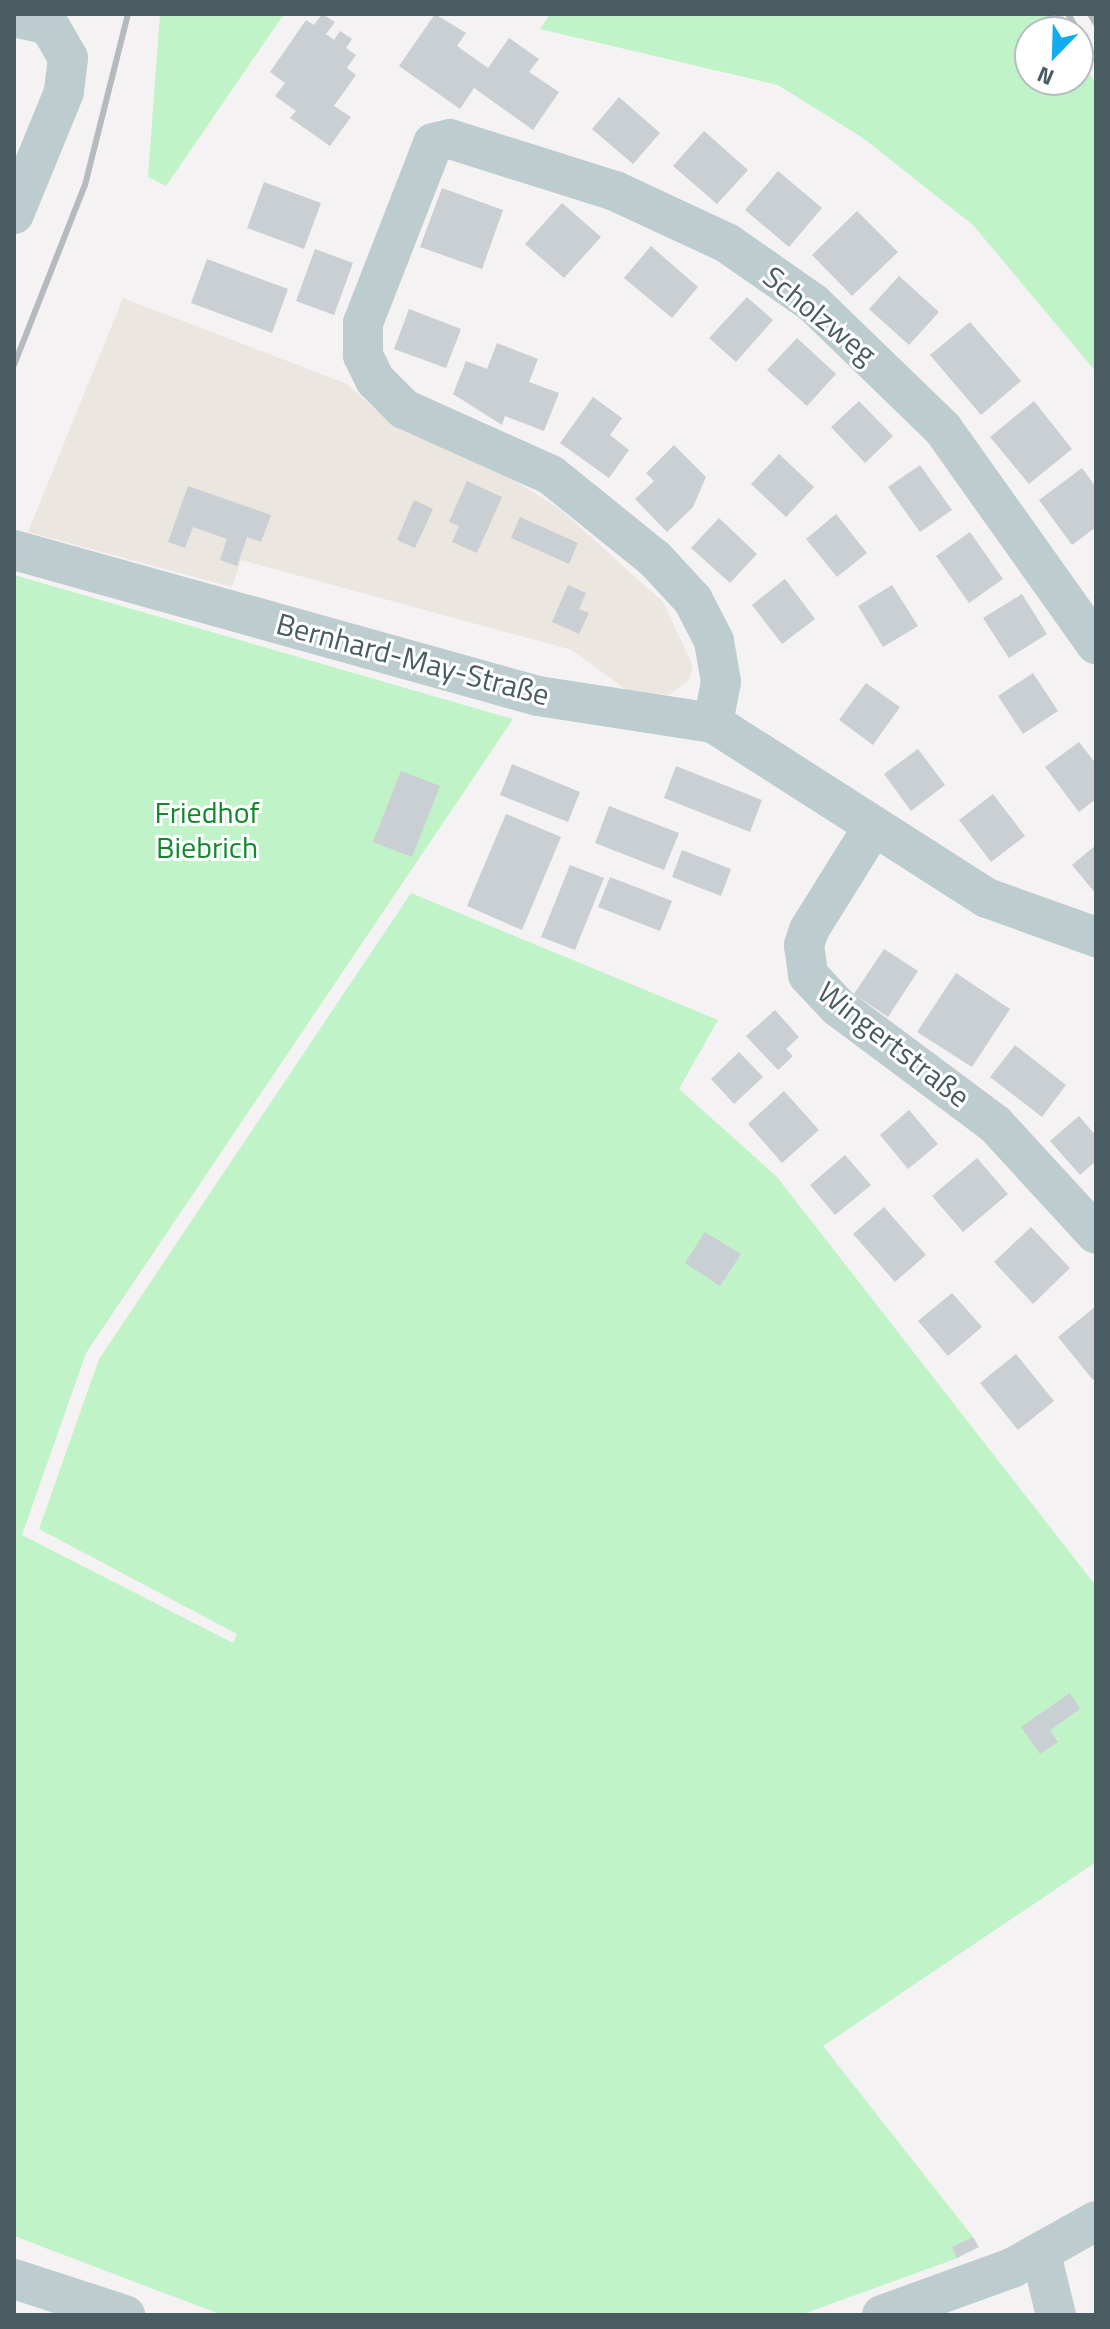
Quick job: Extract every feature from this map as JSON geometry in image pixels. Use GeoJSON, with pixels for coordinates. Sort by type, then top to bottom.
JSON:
{"type":"FeatureCollection","features":[{"type":"Feature","properties":{"kind":"street"},"geometry":{"type":"LineString","coordinates":[[14,214],[64,92],[68,58],[32,21]]}},
{"type":"Feature","properties":{"kind":"street","name":"Scholzweg"},"geometry":{"type":"LineString","coordinates":[[713,723],[721,682],[714,641],[693,600],[655,559],[551,475],[404,409],[375,380],[363,355],[363,323],[433,143],[450,139],[615,191],[727,243],[813,303],[943,429],[1096,644]]}},
{"type":"Feature","properties":{"kind":"street","name":"Bernhard-May-Straße"},"geometry":{"type":"LineString","coordinates":[[14,550],[538,696],[713,723],[987,898],[1096,937]]}},
{"type":"Feature","properties":{"kind":"street","name":"Wingertstraße"},"geometry":{"type":"LineString","coordinates":[[873,827],[809,930],[804,945],[808,975],[838,1007],[995,1124],[1096,1234]]}},
{"type":"Feature","properties":{"kind":"street"},"geometry":{"type":"LineString","coordinates":[[882,2315],[1041,2254],[1096,2221]]}},
{"type":"Feature","properties":{"kind":"street"},"geometry":{"type":"LineString","coordinates":[[1041,2254],[1056,2315]]}},
{"type":"Feature","properties":{"kind":"street"},"geometry":{"type":"LineString","coordinates":[[14,2279],[125,2315]]}},
{"type":"Feature","properties":{"kind":"shaded area"},"geometry":{"type":"Polygon","coordinates":[[[123,298],[347,384],[395,427],[506,475],[561,510],[663,602],[693,666],[689,680],[669,695],[628,691],[572,650],[241,560],[232,587],[28,532],[123,298]]]}},
{"type":"Feature","properties":{"kind":"green space"},"geometry":{"type":"Polygon","coordinates":[[[160,14],[284,14],[166,186],[148,177],[160,14]]]}},
{"type":"Feature","properties":{"kind":"green space"},"geometry":{"type":"Polygon","coordinates":[[[550,14],[1054,14],[1014,16],[1014,96],[1094,96],[1094,81],[1096,84],[1096,372],[973,225],[863,138],[778,85],[540,29],[550,14]]]}},
{"type":"Feature","properties":{"kind":"green space","name":"Friedhof Biebrich"},"geometry":{"type":"Polygon","coordinates":[[[14,575],[513,719],[86,1353],[22,1535],[233,1643],[237,1634],[39,1529],[99,1359],[411,893],[718,1020],[679,1089],[777,1177],[1096,1586],[1096,1862],[823,2046],[973,2237],[952,2247],[958,2258],[800,2315],[222,2315],[14,2236],[14,575]]]}},
{"type":"Feature","properties":{"kind":"building"},"geometry":{"type":"Polygon","coordinates":[[[322,14],[335,22],[326,34],[334,40],[340,31],[352,39],[346,48],[356,55],[347,68],[356,75],[334,106],[351,117],[330,146],[290,118],[296,111],[275,96],[285,83],[270,72],[306,20],[314,25],[322,14]]]}},
{"type":"Feature","properties":{"kind":"building"},"geometry":{"type":"Polygon","coordinates":[[[435,14],[466,33],[457,46],[488,68],[509,38],[539,59],[529,72],[559,92],[533,130],[474,88],[460,109],[399,66],[435,14]]]}},
{"type":"Feature","properties":{"kind":"building"},"geometry":{"type":"Polygon","coordinates":[[[619,97],[660,133],[633,164],[592,129],[619,97]]]}},
{"type":"Feature","properties":{"kind":"building"},"geometry":{"type":"Polygon","coordinates":[[[704,131],[748,170],[717,204],[673,166],[704,131]]]}},
{"type":"Feature","properties":{"kind":"building"},"geometry":{"type":"Polygon","coordinates":[[[778,171],[822,208],[789,247],[745,210],[778,171]]]}},
{"type":"Feature","properties":{"kind":"building"},"geometry":{"type":"Polygon","coordinates":[[[264,182],[321,203],[304,249],[247,228],[264,182]]]}},
{"type":"Feature","properties":{"kind":"building"},"geometry":{"type":"Polygon","coordinates":[[[442,188],[503,210],[482,269],[420,247],[442,188]]]}},
{"type":"Feature","properties":{"kind":"building"},"geometry":{"type":"Polygon","coordinates":[[[562,203],[601,237],[564,278],[525,244],[562,203]]]}},
{"type":"Feature","properties":{"kind":"building"},"geometry":{"type":"Polygon","coordinates":[[[857,211],[898,252],[852,296],[812,255],[857,211]]]}},
{"type":"Feature","properties":{"kind":"building"},"geometry":{"type":"Polygon","coordinates":[[[651,246],[698,287],[672,318],[624,278],[651,246]]]}},
{"type":"Feature","properties":{"kind":"building"},"geometry":{"type":"Polygon","coordinates":[[[315,249],[353,263],[334,315],[296,301],[315,249]]]}},
{"type":"Feature","properties":{"kind":"building"},"geometry":{"type":"Polygon","coordinates":[[[207,259],[288,289],[272,333],[191,303],[207,259]]]}},
{"type":"Feature","properties":{"kind":"building"},"geometry":{"type":"Polygon","coordinates":[[[899,276],[939,312],[909,345],[869,309],[899,276]]]}},
{"type":"Feature","properties":{"kind":"building"},"geometry":{"type":"Polygon","coordinates":[[[747,297],[773,320],[736,362],[709,338],[747,297]]]}},
{"type":"Feature","properties":{"kind":"building"},"geometry":{"type":"Polygon","coordinates":[[[409,309],[461,329],[446,368],[394,349],[409,309]]]}},
{"type":"Feature","properties":{"kind":"building"},"geometry":{"type":"Polygon","coordinates":[[[970,322],[1021,381],[981,415],[930,355],[970,322]]]}},
{"type":"Feature","properties":{"kind":"building"},"geometry":{"type":"Polygon","coordinates":[[[797,338],[836,374],[807,406],[767,370],[797,338]]]}},
{"type":"Feature","properties":{"kind":"building"},"geometry":{"type":"Polygon","coordinates":[[[497,343],[538,359],[529,382],[559,393],[544,431],[505,416],[502,425],[453,394],[466,361],[487,369],[497,343]]]}},
{"type":"Feature","properties":{"kind":"building"},"geometry":{"type":"Polygon","coordinates":[[[593,397],[622,418],[610,435],[629,450],[609,478],[560,443],[593,397]]]}},
{"type":"Feature","properties":{"kind":"building"},"geometry":{"type":"Polygon","coordinates":[[[859,401],[893,436],[865,463],[831,427],[859,401]]]}},
{"type":"Feature","properties":{"kind":"building"},"geometry":{"type":"Polygon","coordinates":[[[1034,401],[1072,449],[1029,484],[990,437],[1034,401]]]}},
{"type":"Feature","properties":{"kind":"building"},"geometry":{"type":"Polygon","coordinates":[[[674,445],[706,477],[693,507],[667,532],[635,499],[654,481],[646,473],[674,445]]]}},
{"type":"Feature","properties":{"kind":"building"},"geometry":{"type":"Polygon","coordinates":[[[779,454],[814,487],[786,517],[751,484],[779,454]]]}},
{"type":"Feature","properties":{"kind":"building"},"geometry":{"type":"Polygon","coordinates":[[[920,465],[952,510],[920,532],[888,487],[920,465]]]}},
{"type":"Feature","properties":{"kind":"building"},"geometry":{"type":"Polygon","coordinates":[[[1082,468],[1096,487],[1096,527],[1072,545],[1039,500],[1082,468]]]}},
{"type":"Feature","properties":{"kind":"building"},"geometry":{"type":"Polygon","coordinates":[[[467,481],[502,497],[477,553],[452,542],[459,526],[449,522],[467,481]]]}},
{"type":"Feature","properties":{"kind":"building"},"geometry":{"type":"Polygon","coordinates":[[[188,486],[271,515],[261,542],[247,537],[237,566],[220,560],[227,539],[193,527],[185,548],[168,542],[188,486]]]}},
{"type":"Feature","properties":{"kind":"building"},"geometry":{"type":"Polygon","coordinates":[[[414,500],[433,509],[415,548],[397,540],[414,500]]]}},
{"type":"Feature","properties":{"kind":"building"},"geometry":{"type":"Polygon","coordinates":[[[836,514],[867,553],[837,577],[806,539],[836,514]]]}},
{"type":"Feature","properties":{"kind":"building"},"geometry":{"type":"Polygon","coordinates":[[[520,517],[578,543],[569,564],[511,538],[520,517]]]}},
{"type":"Feature","properties":{"kind":"building"},"geometry":{"type":"Polygon","coordinates":[[[719,518],[757,554],[730,583],[691,548],[719,518]]]}},
{"type":"Feature","properties":{"kind":"building"},"geometry":{"type":"Polygon","coordinates":[[[970,532],[1003,579],[969,603],[936,556],[970,532]]]}},
{"type":"Feature","properties":{"kind":"building"},"geometry":{"type":"Polygon","coordinates":[[[785,579],[815,619],[782,644],[752,605],[785,579]]]}},
{"type":"Feature","properties":{"kind":"building"},"geometry":{"type":"Polygon","coordinates":[[[568,585],[586,593],[579,609],[589,613],[579,634],[552,622],[568,585]]]}},
{"type":"Feature","properties":{"kind":"building"},"geometry":{"type":"Polygon","coordinates":[[[892,585],[918,626],[883,647],[858,606],[892,585]]]}},
{"type":"Feature","properties":{"kind":"building"},"geometry":{"type":"Polygon","coordinates":[[[1022,594],[1047,634],[1009,658],[983,618],[1022,594]]]}},
{"type":"Feature","properties":{"kind":"building"},"geometry":{"type":"Polygon","coordinates":[[[1033,673],[1058,711],[1023,734],[998,696],[1033,673]]]}},
{"type":"Feature","properties":{"kind":"building"},"geometry":{"type":"Polygon","coordinates":[[[866,683],[900,707],[873,745],[839,720],[866,683]]]}},
{"type":"Feature","properties":{"kind":"building"},"geometry":{"type":"Polygon","coordinates":[[[1079,742],[1096,764],[1096,799],[1079,812],[1045,767],[1079,742]]]}},
{"type":"Feature","properties":{"kind":"building"},"geometry":{"type":"Polygon","coordinates":[[[918,749],[945,785],[911,811],[884,774],[918,749]]]}},
{"type":"Feature","properties":{"kind":"building"},"geometry":{"type":"Polygon","coordinates":[[[512,764],[580,792],[568,822],[500,795],[512,764]]]}},
{"type":"Feature","properties":{"kind":"building"},"geometry":{"type":"Polygon","coordinates":[[[676,766],[762,800],[750,832],[664,798],[676,766]]]}},
{"type":"Feature","properties":{"kind":"building"},"geometry":{"type":"Polygon","coordinates":[[[401,771],[440,786],[412,857],[373,842],[401,771]]]}},
{"type":"Feature","properties":{"kind":"building"},"geometry":{"type":"Polygon","coordinates":[[[993,794],[1025,836],[991,862],[959,820],[993,794]]]}},
{"type":"Feature","properties":{"kind":"building"},"geometry":{"type":"Polygon","coordinates":[[[609,806],[679,833],[664,870],[595,843],[609,806]]]}},
{"type":"Feature","properties":{"kind":"building"},"geometry":{"type":"Polygon","coordinates":[[[506,814],[561,837],[522,930],[467,906],[506,814]]]}},
{"type":"Feature","properties":{"kind":"building"},"geometry":{"type":"Polygon","coordinates":[[[1096,845],[1096,894],[1072,865],[1096,845]]]}},
{"type":"Feature","properties":{"kind":"building"},"geometry":{"type":"Polygon","coordinates":[[[682,850],[731,869],[721,896],[672,877],[682,850]]]}},
{"type":"Feature","properties":{"kind":"building"},"geometry":{"type":"Polygon","coordinates":[[[570,865],[604,878],[575,950],[541,937],[570,865]]]}},
{"type":"Feature","properties":{"kind":"building"},"geometry":{"type":"Polygon","coordinates":[[[610,877],[672,901],[660,931],[598,907],[610,877]]]}},
{"type":"Feature","properties":{"kind":"building"},"geometry":{"type":"Polygon","coordinates":[[[884,949],[918,971],[888,1017],[854,994],[884,949]]]}},
{"type":"Feature","properties":{"kind":"building"},"geometry":{"type":"Polygon","coordinates":[[[956,973],[1010,1009],[972,1067],[917,1032],[956,973]]]}},
{"type":"Feature","properties":{"kind":"building"},"geometry":{"type":"Polygon","coordinates":[[[775,1010],[799,1037],[786,1049],[793,1056],[778,1070],[746,1036],[775,1010]]]}},
{"type":"Feature","properties":{"kind":"building"},"geometry":{"type":"Polygon","coordinates":[[[1015,1045],[1066,1085],[1042,1117],[990,1077],[1015,1045]]]}},
{"type":"Feature","properties":{"kind":"building"},"geometry":{"type":"Polygon","coordinates":[[[739,1052],[763,1077],[734,1104],[711,1079],[739,1052]]]}},
{"type":"Feature","properties":{"kind":"building"},"geometry":{"type":"Polygon","coordinates":[[[784,1091],[819,1130],[782,1163],[748,1124],[784,1091]]]}},
{"type":"Feature","properties":{"kind":"building"},"geometry":{"type":"Polygon","coordinates":[[[909,1110],[938,1144],[908,1169],[880,1135],[909,1110]]]}},
{"type":"Feature","properties":{"kind":"building"},"geometry":{"type":"Polygon","coordinates":[[[1079,1116],[1096,1136],[1096,1161],[1080,1175],[1050,1141],[1079,1116]]]}},
{"type":"Feature","properties":{"kind":"building"},"geometry":{"type":"Polygon","coordinates":[[[845,1155],[871,1185],[835,1215],[810,1185],[845,1155]]]}},
{"type":"Feature","properties":{"kind":"building"},"geometry":{"type":"Polygon","coordinates":[[[977,1158],[1008,1194],[963,1232],[932,1196],[977,1158]]]}},
{"type":"Feature","properties":{"kind":"building"},"geometry":{"type":"Polygon","coordinates":[[[884,1207],[926,1255],[895,1282],[853,1234],[884,1207]]]}},
{"type":"Feature","properties":{"kind":"building"},"geometry":{"type":"Polygon","coordinates":[[[1031,1227],[1070,1268],[1033,1304],[994,1262],[1031,1227]]]}},
{"type":"Feature","properties":{"kind":"building"},"geometry":{"type":"Polygon","coordinates":[[[705,1232],[741,1254],[720,1286],[685,1263],[705,1232]]]}},
{"type":"Feature","properties":{"kind":"building"},"geometry":{"type":"Polygon","coordinates":[[[952,1293],[982,1327],[948,1356],[918,1321],[952,1293]]]}},
{"type":"Feature","properties":{"kind":"building"},"geometry":{"type":"Polygon","coordinates":[[[1096,1306],[1096,1377],[1093,1380],[1058,1337],[1096,1306]]]}},
{"type":"Feature","properties":{"kind":"building"},"geometry":{"type":"Polygon","coordinates":[[[1016,1354],[1054,1401],[1018,1430],[980,1383],[1016,1354]]]}},
{"type":"Feature","properties":{"kind":"building"},"geometry":{"type":"Polygon","coordinates":[[[1070,1693],[1080,1709],[1050,1730],[1058,1742],[1040,1754],[1021,1727],[1070,1693]]]}},
{"type":"Feature","properties":{"kind":"building"},"geometry":{"type":"Polygon","coordinates":[[[973,2237],[979,2247],[957,2258],[952,2247],[973,2237]]]}},
{"type":"Feature","properties":{"kind":"railway"},"geometry":{"type":"LineString","coordinates":[[14,365],[85,185],[128,14]]}},
{"type":"Feature","properties":{"kind":"railway"},"geometry":{"type":"LineString","coordinates":[[1068,14],[1096,60]]}},
{"type":"Feature","properties":{"kind":"railway"},"geometry":{"type":"LineString","coordinates":[[1090,14],[1096,24]]}}]}
